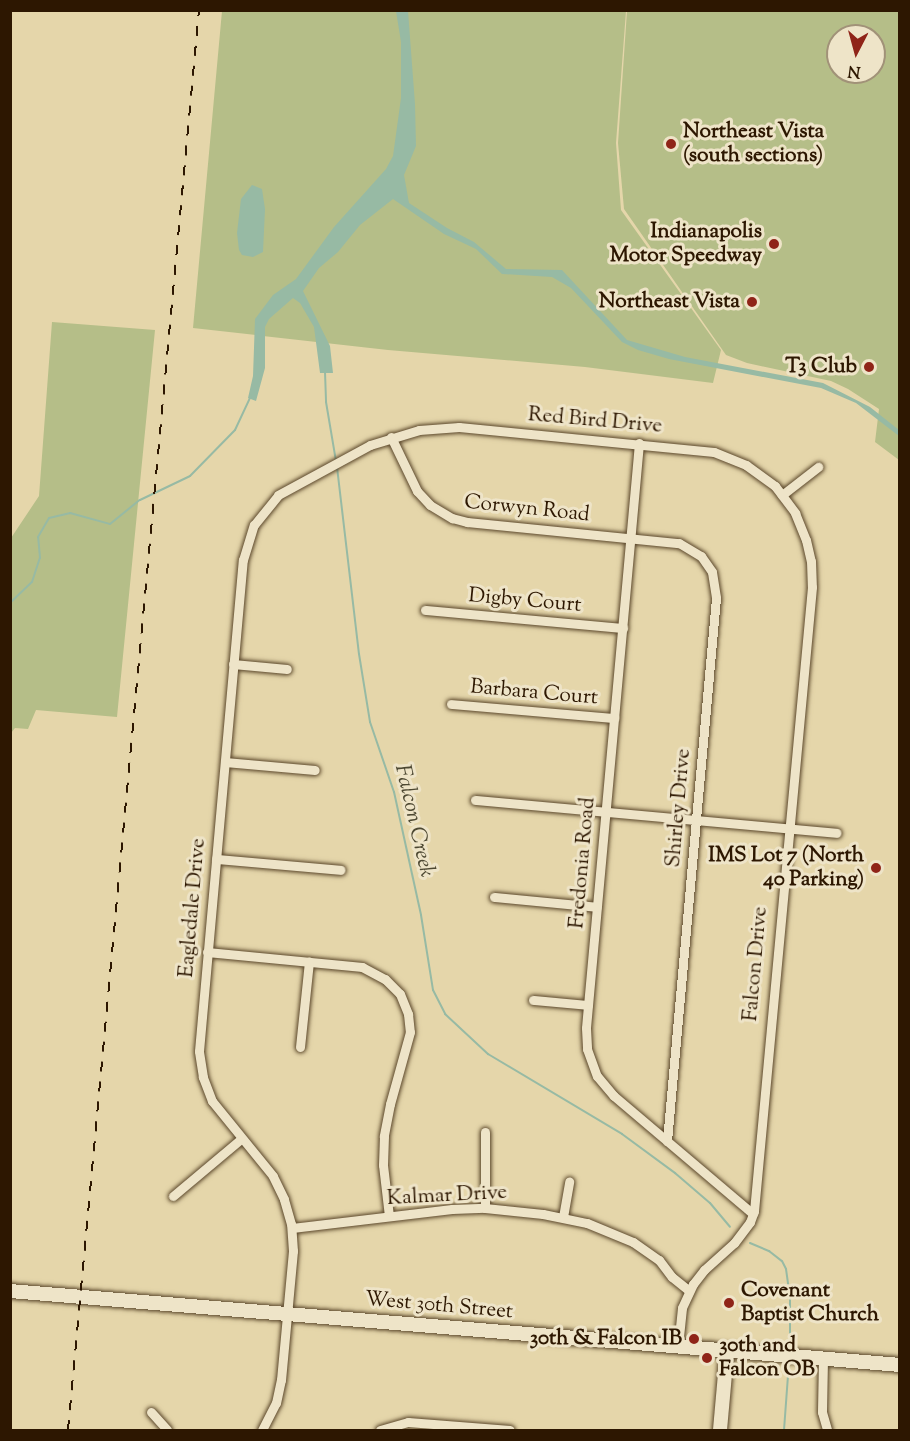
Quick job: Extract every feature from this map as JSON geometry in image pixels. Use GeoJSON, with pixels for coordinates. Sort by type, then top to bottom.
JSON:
{"type":"FeatureCollection","features":[{"type":"Feature","properties":{"kind":"main road","name":"West 30th Street"},"geometry":{"type":"LineString","coordinates":[[10,1291],[900,1365]]}},
{"type":"Feature","properties":{"kind":"main road"},"geometry":{"type":"LineString","coordinates":[[720,1431],[727,1351]]}},
{"type":"Feature","properties":{"kind":"street","name":"Red Bird Drive"},"geometry":{"type":"LineString","coordinates":[[391,437],[419,430],[459,427],[700,449],[729,457],[755,470],[782,495]]}},
{"type":"Feature","properties":{"kind":"street","name":"Eagledale Drive"},"geometry":{"type":"LineString","coordinates":[[262,1431],[279,1395],[288,1314],[292,1228],[287,1206],[275,1180],[212,1101],[201,1069],[199,1043],[243,560],[251,531],[265,509],[278,495],[345,458],[391,437]]}},
{"type":"Feature","properties":{"kind":"street","name":"Corwyn Road"},"geometry":{"type":"LineString","coordinates":[[391,437],[417,491],[430,505],[452,518],[467,522],[631,538]]}},
{"type":"Feature","properties":{"kind":"street","name":"Fredonia Road"},"geometry":{"type":"LineString","coordinates":[[639,443],[586,1042],[595,1073],[614,1096],[753,1214]]}},
{"type":"Feature","properties":{"kind":"street"},"geometry":{"type":"LineString","coordinates":[[782,495],[818,467]]}},
{"type":"Feature","properties":{"kind":"street","name":"Falcon Drive"},"geometry":{"type":"LineString","coordinates":[[678,1347],[681,1315],[689,1291],[704,1270],[734,1243],[753,1214],[812,573],[804,533],[782,495]]}},
{"type":"Feature","properties":{"kind":"street","name":"Shirley Drive"},"geometry":{"type":"LineString","coordinates":[[631,538],[672,541],[690,548],[706,562],[716,583],[666,1141]]}},
{"type":"Feature","properties":{"kind":"street","name":"Digby Court"},"geometry":{"type":"LineString","coordinates":[[425,610],[622,628]]}},
{"type":"Feature","properties":{"kind":"street"},"geometry":{"type":"LineString","coordinates":[[234,664],[287,669]]}},
{"type":"Feature","properties":{"kind":"street","name":"Barbara Court"},"geometry":{"type":"LineString","coordinates":[[451,704],[614,718]]}},
{"type":"Feature","properties":{"kind":"street"},"geometry":{"type":"LineString","coordinates":[[225,762],[315,770]]}},
{"type":"Feature","properties":{"kind":"street"},"geometry":{"type":"LineString","coordinates":[[475,800],[836,833]]}},
{"type":"Feature","properties":{"kind":"street"},"geometry":{"type":"LineString","coordinates":[[216,859],[341,870]]}},
{"type":"Feature","properties":{"kind":"street"},"geometry":{"type":"LineString","coordinates":[[494,897],[597,907]]}},
{"type":"Feature","properties":{"kind":"street"},"geometry":{"type":"LineString","coordinates":[[207,952],[355,966],[373,970],[396,988],[406,1007],[410,1022],[408,1040],[390,1104],[384,1143],[384,1180],[389,1216]]}},
{"type":"Feature","properties":{"kind":"street"},"geometry":{"type":"LineString","coordinates":[[300,1047],[309,962]]}},
{"type":"Feature","properties":{"kind":"street"},"geometry":{"type":"LineString","coordinates":[[533,1000],[588,1005]]}},
{"type":"Feature","properties":{"kind":"street"},"geometry":{"type":"LineString","coordinates":[[485,1132],[485,1208]]}},
{"type":"Feature","properties":{"kind":"street"},"geometry":{"type":"LineString","coordinates":[[173,1196],[242,1139]]}},
{"type":"Feature","properties":{"kind":"street"},"geometry":{"type":"LineString","coordinates":[[563,1217],[570,1182]]}},
{"type":"Feature","properties":{"kind":"street","name":"Kalmar Drive"},"geometry":{"type":"LineString","coordinates":[[292,1228],[389,1216],[485,1208],[563,1217],[604,1228],[633,1242],[659,1260],[672,1277],[689,1291]]}},
{"type":"Feature","properties":{"kind":"street"},"geometry":{"type":"LineString","coordinates":[[823,1359],[822,1412],[827,1431]]}},
{"type":"Feature","properties":{"kind":"street"},"geometry":{"type":"LineString","coordinates":[[151,1412],[167,1431]]}},
{"type":"Feature","properties":{"kind":"street"},"geometry":{"type":"LineString","coordinates":[[380,1431],[408,1422],[510,1431]]}},
{"type":"Feature","properties":{"kind":"shaded area"},"geometry":{"type":"Polygon","coordinates":[[[222,11],[626,11],[616,143],[621,210],[721,350],[713,383],[585,367],[388,350],[193,328],[222,11]]]}},
{"type":"Feature","properties":{"kind":"shaded area"},"geometry":{"type":"Polygon","coordinates":[[[396,11],[408,11],[415,104],[416,146],[404,175],[409,203],[447,228],[474,242],[506,269],[562,270],[627,340],[685,357],[823,383],[870,407],[899,430],[899,436],[856,403],[821,388],[669,359],[638,350],[622,342],[571,288],[552,277],[502,274],[476,249],[444,234],[393,199],[360,225],[338,252],[319,268],[303,291],[330,346],[333,373],[320,373],[314,327],[300,303],[293,298],[269,319],[265,327],[265,368],[256,401],[248,398],[253,376],[255,319],[273,295],[296,279],[334,227],[386,169],[393,156],[401,98],[401,42],[396,11]]]}},
{"type":"Feature","properties":{"kind":"shaded area","name":"Indianapolis Motor Speedway"},"geometry":{"type":"Polygon","coordinates":[[[627,11],[899,11],[899,460],[875,442],[879,409],[848,389],[831,381],[747,363],[726,355],[624,209],[618,143],[627,11]]]}},
{"type":"Feature","properties":{"kind":"shaded area"},"geometry":{"type":"Polygon","coordinates":[[[252,185],[262,189],[265,209],[263,252],[253,257],[242,255],[239,250],[237,233],[241,199],[252,185]]]}},
{"type":"Feature","properties":{"kind":"shaded area"},"geometry":{"type":"Polygon","coordinates":[[[52,322],[155,330],[117,717],[36,710],[28,729],[15,728],[11,733],[11,538],[39,496],[52,322]]]}},
{"type":"Feature","properties":{"kind":"waterway","name":"Falcon Creek"},"geometry":{"type":"LineString","coordinates":[[325,372],[326,402],[336,461]]}},
{"type":"Feature","properties":{"kind":"waterway"},"geometry":{"type":"LineString","coordinates":[[10,603],[32,582],[40,558],[38,537],[49,518],[70,513],[110,524],[140,500],[190,476],[235,430],[251,396]]}},
{"type":"Feature","properties":{"kind":"waterway","name":"Falcon Creek"},"geometry":{"type":"LineString","coordinates":[[337,467],[359,654],[370,722],[394,792],[421,915],[433,990],[445,1014],[488,1054],[622,1134],[675,1173],[710,1203],[730,1227]]}},
{"type":"Feature","properties":{"kind":"waterway","name":"Falcon Creek"},"geometry":{"type":"LineString","coordinates":[[750,1243],[769,1251],[782,1261],[786,1269],[790,1296],[790,1350]]}},
{"type":"Feature","properties":{"kind":"waterway","name":"Falcon Creek"},"geometry":{"type":"LineString","coordinates":[[784,1430],[789,1362]]}},
{"type":"Feature","properties":{"kind":"railway"},"geometry":{"type":"LineString","coordinates":[[68,1430],[199,10]]}},
{"type":"Feature","properties":{"kind":"place","name":"Northeast Vista (south sections)"},"geometry":{"type":"Point","coordinates":[671,144]}},
{"type":"Feature","properties":{"kind":"place","name":"Indianapolis Motor Speedway"},"geometry":{"type":"Point","coordinates":[774,244]}},
{"type":"Feature","properties":{"kind":"place","name":"Northeast Vista"},"geometry":{"type":"Point","coordinates":[752,302]}},
{"type":"Feature","properties":{"kind":"place","name":"T3 Club"},"geometry":{"type":"Point","coordinates":[869,367]}},
{"type":"Feature","properties":{"kind":"place","name":"IMS Lot 7 (North 40 Parking)"},"geometry":{"type":"Point","coordinates":[876,868]}},
{"type":"Feature","properties":{"kind":"place","name":"Covenant Baptist Church"},"geometry":{"type":"Point","coordinates":[729,1303]}},
{"type":"Feature","properties":{"kind":"place","name":"30th & Falcon IB"},"geometry":{"type":"Point","coordinates":[694,1339]}},
{"type":"Feature","properties":{"kind":"place","name":"30th and Falcon OB"},"geometry":{"type":"Point","coordinates":[707,1358]}}]}
